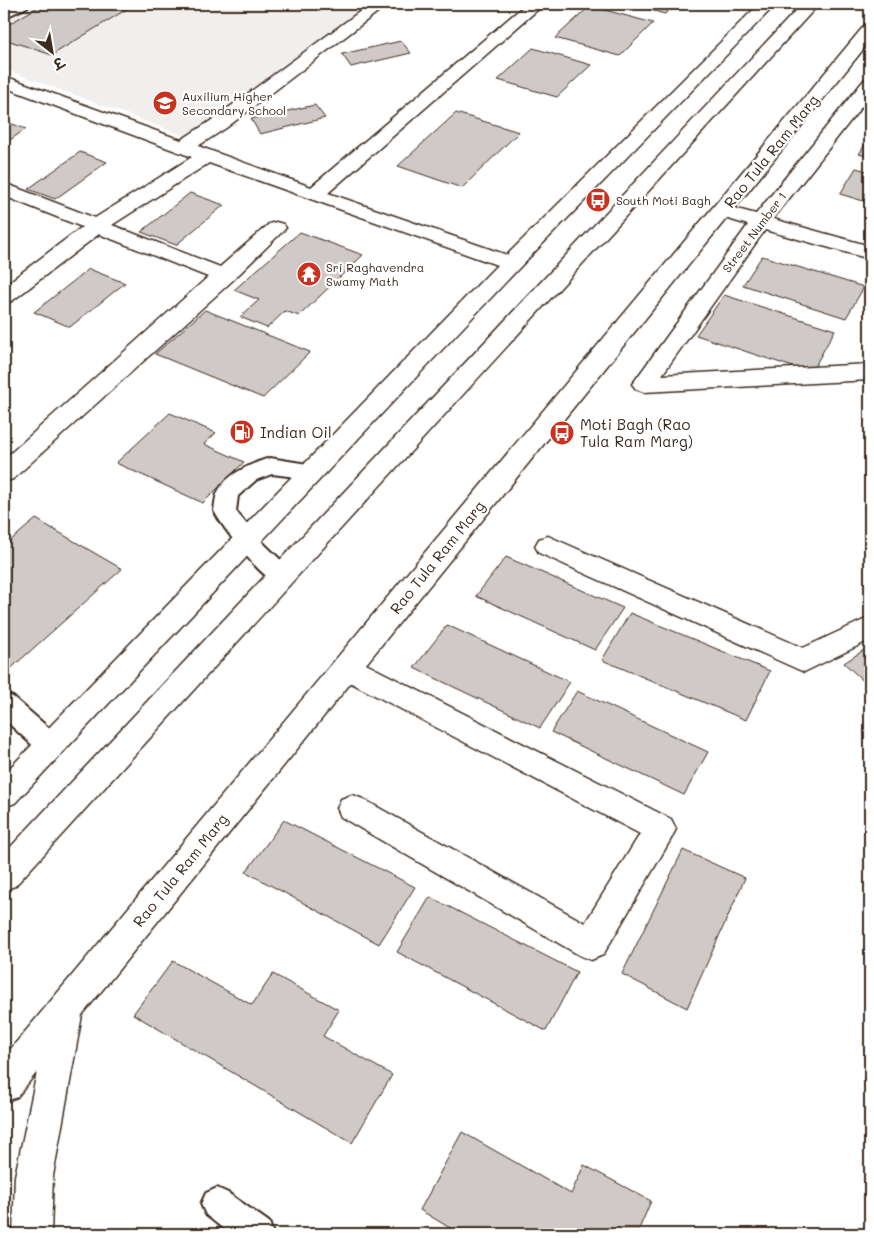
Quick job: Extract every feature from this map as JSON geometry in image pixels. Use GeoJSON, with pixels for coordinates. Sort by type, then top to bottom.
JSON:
{"type":"FeatureCollection","features":[{"type":"Feature","properties":{"kind":"street"},"geometry":{"type":"LineString","coordinates":[[184,146],[219,124],[380,4]]}},
{"type":"Feature","properties":{"kind":"street"},"geometry":{"type":"LineString","coordinates":[[314,195],[536,4]]}},
{"type":"Feature","properties":{"kind":"street"},"geometry":{"type":"LineString","coordinates":[[4,794],[511,263],[768,4]]}},
{"type":"Feature","properties":{"kind":"street"},"geometry":{"type":"LineString","coordinates":[[4,876],[811,4]]}},
{"type":"Feature","properties":{"kind":"street","name":"Rao Tula Ram Marg"},"geometry":{"type":"LineString","coordinates":[[4,1084],[870,30]]}},
{"type":"Feature","properties":{"kind":"street","name":"Street Number 1"},"geometry":{"type":"LineString","coordinates":[[866,373],[644,384],[760,222],[870,84]]}},
{"type":"Feature","properties":{"kind":"street"},"geometry":{"type":"LineString","coordinates":[[7,86],[184,146],[314,195],[511,263]]}},
{"type":"Feature","properties":{"kind":"street"},"geometry":{"type":"LineString","coordinates":[[4,296],[96,226],[208,155]]}},
{"type":"Feature","properties":{"kind":"street"},"geometry":{"type":"LineString","coordinates":[[4,189],[224,276]]}},
{"type":"Feature","properties":{"kind":"street"},"geometry":{"type":"LineString","coordinates":[[722,210],[870,253]]}},
{"type":"Feature","properties":{"kind":"street"},"geometry":{"type":"LineString","coordinates":[[4,473],[276,228]]}},
{"type":"Feature","properties":{"kind":"street"},"geometry":{"type":"LineString","coordinates":[[866,373],[870,395]]}},
{"type":"Feature","properties":{"kind":"street"},"geometry":{"type":"LineString","coordinates":[[548,546],[804,661],[870,628]]}},
{"type":"Feature","properties":{"kind":"street"},"geometry":{"type":"LineString","coordinates":[[346,667],[660,829],[591,944],[352,808]]}},
{"type":"Feature","properties":{"kind":"street"},"geometry":{"type":"LineString","coordinates":[[32,1234],[34,1176],[67,1007]]}},
{"type":"Feature","properties":{"kind":"lane"},"geometry":{"type":"LineString","coordinates":[[4,14],[22,4]]}},
{"type":"Feature","properties":{"kind":"lane"},"geometry":{"type":"LineString","coordinates":[[282,575],[245,540],[225,511],[228,493],[248,475],[270,466],[312,471]]}},
{"type":"Feature","properties":{"kind":"lane"},"geometry":{"type":"LineString","coordinates":[[4,704],[50,745]]}},
{"type":"Feature","properties":{"kind":"lane"},"geometry":{"type":"LineString","coordinates":[[217,1204],[257,1234]]}},
{"type":"Feature","properties":{"kind":"shaded area","name":"Auxilium Higher Secondary School"},"geometry":{"type":"Polygon","coordinates":[[[4,4],[366,4],[188,137],[4,69],[4,4]]]}},
{"type":"Feature","properties":{"kind":"building"},"geometry":{"type":"Polygon","coordinates":[[[43,4],[135,4],[52,55],[4,39],[4,27],[43,4]]]}},
{"type":"Feature","properties":{"kind":"building"},"geometry":{"type":"Polygon","coordinates":[[[628,4],[675,4],[665,14],[628,4]]]}},
{"type":"Feature","properties":{"kind":"building"},"geometry":{"type":"Polygon","coordinates":[[[590,6],[653,23],[620,56],[555,38],[590,6]]]}},
{"type":"Feature","properties":{"kind":"building"},"geometry":{"type":"Polygon","coordinates":[[[401,41],[411,53],[351,67],[342,54],[401,41]]]}},
{"type":"Feature","properties":{"kind":"building"},"geometry":{"type":"Polygon","coordinates":[[[533,48],[591,65],[557,97],[498,80],[533,48]]]}},
{"type":"Feature","properties":{"kind":"building"},"geometry":{"type":"Polygon","coordinates":[[[315,105],[325,118],[260,134],[251,119],[315,105]]]}},
{"type":"Feature","properties":{"kind":"building"},"geometry":{"type":"Polygon","coordinates":[[[456,113],[519,132],[462,188],[398,166],[456,113]]]}},
{"type":"Feature","properties":{"kind":"building"},"geometry":{"type":"Polygon","coordinates":[[[4,121],[26,129],[4,144],[4,121]]]}},
{"type":"Feature","properties":{"kind":"building"},"geometry":{"type":"Polygon","coordinates":[[[870,137],[870,157],[859,154],[870,137]]]}},
{"type":"Feature","properties":{"kind":"building"},"geometry":{"type":"Polygon","coordinates":[[[80,152],[107,162],[55,199],[28,189],[80,152]]]}},
{"type":"Feature","properties":{"kind":"building"},"geometry":{"type":"Polygon","coordinates":[[[856,168],[870,172],[870,203],[840,194],[856,168]]]}},
{"type":"Feature","properties":{"kind":"building"},"geometry":{"type":"Polygon","coordinates":[[[190,193],[224,205],[176,245],[141,232],[190,193]]]}},
{"type":"Feature","properties":{"kind":"building"},"geometry":{"type":"Polygon","coordinates":[[[300,232],[363,255],[299,316],[285,311],[267,328],[240,317],[259,300],[234,290],[300,232]]]}},
{"type":"Feature","properties":{"kind":"building"},"geometry":{"type":"Polygon","coordinates":[[[762,256],[864,287],[846,318],[743,285],[762,256]]]}},
{"type":"Feature","properties":{"kind":"building"},"geometry":{"type":"Polygon","coordinates":[[[89,269],[125,283],[70,327],[34,312],[89,269]]]}},
{"type":"Feature","properties":{"kind":"building"},"geometry":{"type":"Polygon","coordinates":[[[724,295],[835,330],[811,373],[696,335],[724,295]]]}},
{"type":"Feature","properties":{"kind":"building"},"geometry":{"type":"Polygon","coordinates":[[[205,310],[310,352],[263,398],[155,354],[205,310]]]}},
{"type":"Feature","properties":{"kind":"building"},"geometry":{"type":"Polygon","coordinates":[[[170,413],[216,433],[204,444],[244,462],[203,503],[116,463],[170,413]]]}},
{"type":"Feature","properties":{"kind":"building"},"geometry":{"type":"Polygon","coordinates":[[[36,519],[122,569],[8,671],[4,668],[4,546],[36,519]]]}},
{"type":"Feature","properties":{"kind":"building"},"geometry":{"type":"Polygon","coordinates":[[[506,557],[623,608],[595,650],[476,596],[506,557]]]}},
{"type":"Feature","properties":{"kind":"building"},"geometry":{"type":"Polygon","coordinates":[[[630,613],[770,671],[746,720],[602,660],[630,613]]]}},
{"type":"Feature","properties":{"kind":"building"},"geometry":{"type":"Polygon","coordinates":[[[447,625],[570,682],[540,728],[414,668],[447,625]]]}},
{"type":"Feature","properties":{"kind":"building"},"geometry":{"type":"Polygon","coordinates":[[[870,646],[870,687],[844,663],[870,646]]]}},
{"type":"Feature","properties":{"kind":"building"},"geometry":{"type":"Polygon","coordinates":[[[577,691],[708,752],[684,795],[551,732],[577,691]]]}},
{"type":"Feature","properties":{"kind":"building"},"geometry":{"type":"Polygon","coordinates":[[[284,820],[415,887],[379,944],[246,872],[284,820]]]}},
{"type":"Feature","properties":{"kind":"building"},"geometry":{"type":"Polygon","coordinates":[[[683,850],[745,878],[687,1008],[622,974],[683,850]]]}},
{"type":"Feature","properties":{"kind":"building"},"geometry":{"type":"Polygon","coordinates":[[[430,897],[577,972],[546,1031],[397,952],[430,897]]]}},
{"type":"Feature","properties":{"kind":"building"},"geometry":{"type":"Polygon","coordinates":[[[173,961],[252,1005],[273,974],[339,1010],[323,1036],[392,1075],[352,1143],[133,1014],[173,961]]]}},
{"type":"Feature","properties":{"kind":"building"},"geometry":{"type":"Polygon","coordinates":[[[462,1132],[571,1194],[584,1165],[651,1201],[637,1234],[460,1234],[420,1210],[462,1132]]]}},
{"type":"Feature","properties":{"kind":"place","name":"Auxilium Higher Secondary School"},"geometry":{"type":"Point","coordinates":[165,103]}},
{"type":"Feature","properties":{"kind":"place","name":"South Moti Bagh"},"geometry":{"type":"Point","coordinates":[598,200]}},
{"type":"Feature","properties":{"kind":"place","name":"Sri Raghavendra Swamy Math"},"geometry":{"type":"Point","coordinates":[309,274]}},
{"type":"Feature","properties":{"kind":"place","name":"Indian Oil"},"geometry":{"type":"Point","coordinates":[242,432]}},
{"type":"Feature","properties":{"kind":"place","name":"Moti Bagh (Rao Tula Ram Marg)"},"geometry":{"type":"Point","coordinates":[562,433]}}]}
